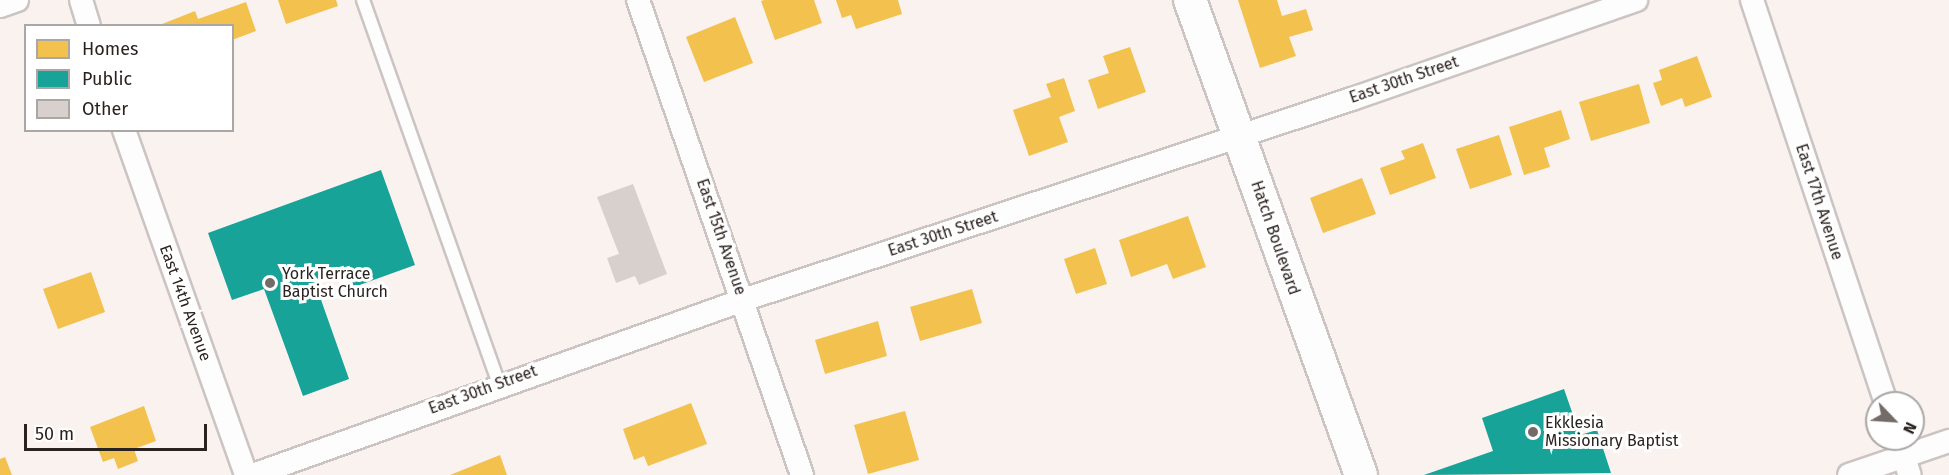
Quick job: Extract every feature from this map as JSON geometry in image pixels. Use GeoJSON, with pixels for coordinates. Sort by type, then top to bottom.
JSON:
{"type":"FeatureCollection","features":[{"type":"Feature","properties":{"kind":"main road","name":"Hatch Boulevard"},"geometry":{"type":"LineString","coordinates":[[1191,0],[1360,475]]}},
{"type":"Feature","properties":{"kind":"street"},"geometry":{"type":"LineString","coordinates":[[0,6],[17,0]]}},
{"type":"Feature","properties":{"kind":"street"},"geometry":{"type":"LineString","coordinates":[[81,0],[88,24]]}},
{"type":"Feature","properties":{"kind":"street","name":"East 15th Avenue"},"geometry":{"type":"LineString","coordinates":[[638,0],[802,475]]}},
{"type":"Feature","properties":{"kind":"street","name":"East 30th Street"},"geometry":{"type":"LineString","coordinates":[[253,475],[499,384],[743,300],[1240,136],[1636,0]]}},
{"type":"Feature","properties":{"kind":"street","name":"East 17th Avenue"},"geometry":{"type":"LineString","coordinates":[[1752,0],[1882,391]]}},
{"type":"Feature","properties":{"kind":"street","name":"East 14th Avenue"},"geometry":{"type":"LineString","coordinates":[[125,132],[246,475]]}},
{"type":"Feature","properties":{"kind":"street"},"geometry":{"type":"LineString","coordinates":[[1849,475],[1949,441]]}},
{"type":"Feature","properties":{"kind":"lane"},"geometry":{"type":"LineString","coordinates":[[363,0],[499,384]]}},
{"type":"Feature","properties":{"kind":"building: Homes"},"geometry":{"type":"Polygon","coordinates":[[[278,0],[336,0],[338,6],[286,24],[278,0]]]}},
{"type":"Feature","properties":{"kind":"building: Homes"},"geometry":{"type":"Polygon","coordinates":[[[814,0],[822,23],[775,40],[761,1],[814,0]]]}},
{"type":"Feature","properties":{"kind":"building: Homes"},"geometry":{"type":"Polygon","coordinates":[[[836,0],[898,0],[902,14],[856,29],[851,15],[842,18],[836,0]]]}},
{"type":"Feature","properties":{"kind":"building: Homes"},"geometry":{"type":"Polygon","coordinates":[[[1238,0],[1277,0],[1282,16],[1306,9],[1313,30],[1289,37],[1296,56],[1260,68],[1238,0]]]}},
{"type":"Feature","properties":{"kind":"building: Homes"},"geometry":{"type":"Polygon","coordinates":[[[246,2],[256,31],[234,39],[234,24],[162,24],[195,11],[198,19],[246,2]]]}},
{"type":"Feature","properties":{"kind":"building: Homes"},"geometry":{"type":"Polygon","coordinates":[[[735,17],[753,63],[704,82],[686,37],[735,17]]]}},
{"type":"Feature","properties":{"kind":"building: Homes"},"geometry":{"type":"Polygon","coordinates":[[[1130,47],[1146,92],[1098,109],[1088,80],[1109,73],[1103,56],[1130,47]]]}},
{"type":"Feature","properties":{"kind":"building: Homes"},"geometry":{"type":"Polygon","coordinates":[[[1697,56],[1712,97],[1685,107],[1682,98],[1661,106],[1653,83],[1662,80],[1659,70],[1697,56]]]}},
{"type":"Feature","properties":{"kind":"building: Homes"},"geometry":{"type":"Polygon","coordinates":[[[1064,78],[1075,111],[1059,117],[1068,142],[1029,156],[1013,110],[1051,97],[1046,84],[1064,78]]]}},
{"type":"Feature","properties":{"kind":"building: Homes"},"geometry":{"type":"Polygon","coordinates":[[[1639,84],[1650,123],[1591,141],[1579,102],[1639,84]]]}},
{"type":"Feature","properties":{"kind":"building: Homes"},"geometry":{"type":"Polygon","coordinates":[[[1561,110],[1570,139],[1544,148],[1550,167],[1524,175],[1509,127],[1561,110]]]}},
{"type":"Feature","properties":{"kind":"building: Homes"},"geometry":{"type":"Polygon","coordinates":[[[1499,135],[1512,175],[1470,189],[1456,149],[1499,135]]]}},
{"type":"Feature","properties":{"kind":"building: Homes"},"geometry":{"type":"Polygon","coordinates":[[[1423,143],[1436,178],[1390,195],[1380,168],[1405,159],[1401,151],[1423,143]]]}},
{"type":"Feature","properties":{"kind":"building: Homes"},"geometry":{"type":"Polygon","coordinates":[[[1362,178],[1376,214],[1323,233],[1310,198],[1362,178]]]}},
{"type":"Feature","properties":{"kind":"building: Homes"},"geometry":{"type":"Polygon","coordinates":[[[1188,216],[1206,267],[1173,279],[1167,264],[1131,277],[1119,240],[1188,216]]]}},
{"type":"Feature","properties":{"kind":"building: Homes"},"geometry":{"type":"Polygon","coordinates":[[[1095,248],[1107,284],[1076,294],[1064,259],[1095,248]]]}},
{"type":"Feature","properties":{"kind":"building: Homes"},"geometry":{"type":"Polygon","coordinates":[[[91,272],[105,312],[58,329],[43,289],[91,272]]]}},
{"type":"Feature","properties":{"kind":"building: Homes"},"geometry":{"type":"Polygon","coordinates":[[[972,289],[982,323],[920,341],[910,307],[972,289]]]}},
{"type":"Feature","properties":{"kind":"building: Homes"},"geometry":{"type":"Polygon","coordinates":[[[878,321],[887,356],[825,374],[815,340],[878,321]]]}},
{"type":"Feature","properties":{"kind":"building: Homes"},"geometry":{"type":"Polygon","coordinates":[[[691,403],[707,444],[648,466],[644,456],[634,460],[623,429],[691,403]]]}},
{"type":"Feature","properties":{"kind":"building: Homes"},"geometry":{"type":"Polygon","coordinates":[[[144,406],[156,441],[134,449],[138,461],[118,469],[114,458],[103,462],[90,427],[144,406]]]}},
{"type":"Feature","properties":{"kind":"building: Homes"},"geometry":{"type":"Polygon","coordinates":[[[905,411],[919,460],[868,474],[854,425],[905,411]]]}},
{"type":"Feature","properties":{"kind":"building: Homes"},"geometry":{"type":"Polygon","coordinates":[[[500,455],[507,475],[450,475],[500,455]]]}},
{"type":"Feature","properties":{"kind":"building: Homes"},"geometry":{"type":"Polygon","coordinates":[[[5,457],[12,475],[0,475],[0,459],[5,457]]]}},
{"type":"Feature","properties":{"kind":"building: Public","name":"York Terrace Baptist Church"},"geometry":{"type":"Polygon","coordinates":[[[381,170],[415,265],[354,287],[347,267],[314,280],[349,379],[303,396],[264,289],[232,300],[208,233],[381,170]]]}},
{"type":"Feature","properties":{"kind":"building: Public","name":"Ekklesia Missionary Baptist"},"geometry":{"type":"Polygon","coordinates":[[[1564,389],[1580,435],[1597,430],[1611,473],[1424,475],[1493,451],[1482,418],[1564,389]]]}},
{"type":"Feature","properties":{"kind":"building: Other"},"geometry":{"type":"Polygon","coordinates":[[[633,184],[667,274],[639,285],[635,276],[616,283],[607,258],[619,254],[597,197],[633,184]]]}},
{"type":"Feature","properties":{"kind":"place","name":"York Terrace Baptist Church"},"geometry":{"type":"Point","coordinates":[270,283]}},
{"type":"Feature","properties":{"kind":"place","name":"Ekklesia Missionary Baptist"},"geometry":{"type":"Point","coordinates":[1533,432]}}]}
